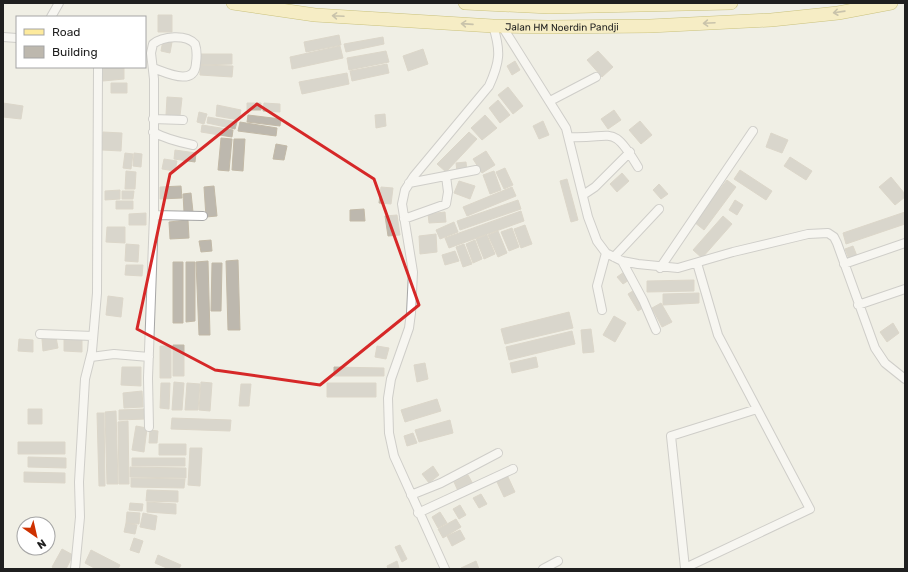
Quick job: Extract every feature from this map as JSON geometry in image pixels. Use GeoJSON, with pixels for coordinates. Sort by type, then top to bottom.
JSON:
{"type":"FeatureCollection","features":[{"type":"Feature","properties":{"kind":"main road","name":"Jalan HM Noerdin Pandji"},"geometry":{"type":"LineString","coordinates":[[232,3],[315,15],[497,26],[548,27],[650,26],[771,20],[838,13],[891,3]]}},
{"type":"Feature","properties":{"kind":"main road","name":"Jalan HM Noerdin Pandji"},"geometry":{"type":"LineString","coordinates":[[465,3],[549,7],[732,3]]}},
{"type":"Feature","properties":{"kind":"main road"},"geometry":{"type":"LineString","coordinates":[[548,27],[549,7]]}},
{"type":"Feature","properties":{"kind":"street"},"geometry":{"type":"LineString","coordinates":[[52,16],[59,3]]}},
{"type":"Feature","properties":{"kind":"street"},"geometry":{"type":"LineString","coordinates":[[497,26],[563,121],[570,137],[583,195],[597,241],[606,253],[618,259],[660,268],[678,268],[763,244],[828,233],[834,237],[858,305],[878,354],[885,363],[905,379]]}},
{"type":"Feature","properties":{"kind":"street"},"geometry":{"type":"LineString","coordinates":[[445,569],[394,456],[389,433],[388,398],[391,379],[409,328],[411,313],[413,272],[404,219],[403,196],[409,183],[488,86],[495,72],[499,56],[497,26]]}},
{"type":"Feature","properties":{"kind":"street"},"geometry":{"type":"LineString","coordinates":[[3,37],[16,38]]}},
{"type":"Feature","properties":{"kind":"street"},"geometry":{"type":"LineString","coordinates":[[149,427],[149,357],[154,215],[153,68],[148,53],[154,44],[168,37],[191,40],[196,46],[196,65],[194,72],[190,76],[179,76],[153,68]]}},
{"type":"Feature","properties":{"kind":"street"},"geometry":{"type":"LineString","coordinates":[[75,569],[80,517],[79,482],[85,379],[91,357],[98,248],[98,68]]}},
{"type":"Feature","properties":{"kind":"street"},"geometry":{"type":"LineString","coordinates":[[550,101],[596,77]]}},
{"type":"Feature","properties":{"kind":"street"},"geometry":{"type":"LineString","coordinates":[[153,119],[183,120]]}},
{"type":"Feature","properties":{"kind":"street"},"geometry":{"type":"LineString","coordinates":[[660,268],[753,131]]}},
{"type":"Feature","properties":{"kind":"street"},"geometry":{"type":"LineString","coordinates":[[153,132],[169,140],[193,145]]}},
{"type":"Feature","properties":{"kind":"street"},"geometry":{"type":"LineString","coordinates":[[570,137],[612,135],[622,141],[638,167]]}},
{"type":"Feature","properties":{"kind":"street"},"geometry":{"type":"LineString","coordinates":[[583,195],[595,187],[630,152]]}},
{"type":"Feature","properties":{"kind":"street"},"geometry":{"type":"LineString","coordinates":[[409,183],[476,170]]}},
{"type":"Feature","properties":{"kind":"street"},"geometry":{"type":"LineString","coordinates":[[404,219],[446,204],[448,192],[446,176]]}},
{"type":"Feature","properties":{"kind":"street"},"geometry":{"type":"LineString","coordinates":[[618,259],[659,209]]}},
{"type":"Feature","properties":{"kind":"street"},"geometry":{"type":"LineString","coordinates":[[154,215],[203,216]]}},
{"type":"Feature","properties":{"kind":"street"},"geometry":{"type":"LineString","coordinates":[[844,264],[905,243]]}},
{"type":"Feature","properties":{"kind":"street"},"geometry":{"type":"LineString","coordinates":[[602,310],[597,286],[606,253]]}},
{"type":"Feature","properties":{"kind":"street"},"geometry":{"type":"LineString","coordinates":[[618,259],[643,300],[656,330]]}},
{"type":"Feature","properties":{"kind":"street"},"geometry":{"type":"LineString","coordinates":[[697,263],[718,336],[757,409],[810,509],[686,568],[672,436],[757,409]]}},
{"type":"Feature","properties":{"kind":"street"},"geometry":{"type":"LineString","coordinates":[[858,305],[905,289]]}},
{"type":"Feature","properties":{"kind":"street"},"geometry":{"type":"LineString","coordinates":[[40,334],[93,336]]}},
{"type":"Feature","properties":{"kind":"street"},"geometry":{"type":"LineString","coordinates":[[91,357],[114,354],[149,357]]}},
{"type":"Feature","properties":{"kind":"street"},"geometry":{"type":"LineString","coordinates":[[411,495],[441,483],[498,453]]}},
{"type":"Feature","properties":{"kind":"street"},"geometry":{"type":"LineString","coordinates":[[418,512],[513,470]]}},
{"type":"Feature","properties":{"kind":"street"},"geometry":{"type":"LineString","coordinates":[[543,569],[558,561]]}},
{"type":"Feature","properties":{"kind":"highlighted area"},"geometry":{"type":"Polygon","coordinates":[[[257,104],[374,179],[419,305],[320,385],[215,370],[137,329],[170,174],[257,104]]]}},
{"type":"Feature","properties":{"kind":"building"},"geometry":{"type":"Polygon","coordinates":[[[158,15],[172,15],[172,32],[158,32],[158,15]]]}},
{"type":"Feature","properties":{"kind":"building"},"geometry":{"type":"Polygon","coordinates":[[[339,35],[341,45],[306,52],[304,42],[339,35]]]}},
{"type":"Feature","properties":{"kind":"building"},"geometry":{"type":"Polygon","coordinates":[[[383,37],[384,44],[346,52],[344,44],[383,37]]]}},
{"type":"Feature","properties":{"kind":"building"},"geometry":{"type":"Polygon","coordinates":[[[163,40],[172,42],[170,53],[161,51],[163,40]]]}},
{"type":"Feature","properties":{"kind":"building"},"geometry":{"type":"Polygon","coordinates":[[[340,46],[343,58],[292,69],[290,57],[340,46]]]}},
{"type":"Feature","properties":{"kind":"building"},"geometry":{"type":"Polygon","coordinates":[[[423,49],[428,64],[408,71],[403,56],[423,49]]]}},
{"type":"Feature","properties":{"kind":"building"},"geometry":{"type":"Polygon","coordinates":[[[386,51],[389,62],[349,70],[347,58],[386,51]]]}},
{"type":"Feature","properties":{"kind":"building"},"geometry":{"type":"Polygon","coordinates":[[[598,51],[613,67],[602,77],[587,60],[598,51]]]}},
{"type":"Feature","properties":{"kind":"building"},"geometry":{"type":"Polygon","coordinates":[[[200,54],[232,54],[232,64],[200,65],[200,54]]]}},
{"type":"Feature","properties":{"kind":"building"},"geometry":{"type":"Polygon","coordinates":[[[515,61],[520,70],[512,75],[507,66],[515,61]]]}},
{"type":"Feature","properties":{"kind":"building"},"geometry":{"type":"Polygon","coordinates":[[[387,64],[389,73],[352,81],[350,71],[387,64]]]}},
{"type":"Feature","properties":{"kind":"building"},"geometry":{"type":"Polygon","coordinates":[[[200,65],[233,66],[232,77],[200,75],[200,65]]]}},
{"type":"Feature","properties":{"kind":"building"},"geometry":{"type":"Polygon","coordinates":[[[102,68],[124,68],[124,79],[103,81],[102,68]]]}},
{"type":"Feature","properties":{"kind":"building"},"geometry":{"type":"Polygon","coordinates":[[[347,73],[349,84],[302,94],[299,82],[347,73]]]}},
{"type":"Feature","properties":{"kind":"building"},"geometry":{"type":"Polygon","coordinates":[[[111,83],[127,83],[127,93],[111,93],[111,83]]]}},
{"type":"Feature","properties":{"kind":"building"},"geometry":{"type":"Polygon","coordinates":[[[508,87],[523,106],[513,114],[498,95],[508,87]]]}},
{"type":"Feature","properties":{"kind":"building"},"geometry":{"type":"Polygon","coordinates":[[[167,97],[182,98],[180,116],[166,115],[167,97]]]}},
{"type":"Feature","properties":{"kind":"building"},"geometry":{"type":"Polygon","coordinates":[[[498,100],[510,115],[500,123],[489,108],[498,100]]]}},
{"type":"Feature","properties":{"kind":"building"},"geometry":{"type":"Polygon","coordinates":[[[3,103],[23,106],[21,119],[3,117],[3,103]]]}},
{"type":"Feature","properties":{"kind":"building"},"geometry":{"type":"Polygon","coordinates":[[[247,103],[261,103],[261,110],[247,110],[247,103]]]}},
{"type":"Feature","properties":{"kind":"building"},"geometry":{"type":"Polygon","coordinates":[[[264,103],[280,104],[280,112],[263,111],[264,103]]]}},
{"type":"Feature","properties":{"kind":"building"},"geometry":{"type":"Polygon","coordinates":[[[217,105],[241,110],[239,120],[216,116],[217,105]]]}},
{"type":"Feature","properties":{"kind":"building"},"geometry":{"type":"Polygon","coordinates":[[[614,110],[621,120],[608,129],[601,119],[614,110]]]}},
{"type":"Feature","properties":{"kind":"building"},"geometry":{"type":"Polygon","coordinates":[[[199,112],[207,114],[204,124],[197,122],[199,112]]]}},
{"type":"Feature","properties":{"kind":"building"},"geometry":{"type":"Polygon","coordinates":[[[385,114],[386,126],[376,128],[375,115],[385,114]]]}},
{"type":"Feature","properties":{"kind":"building"},"geometry":{"type":"Polygon","coordinates":[[[248,115],[281,119],[280,126],[247,122],[248,115]]]}},
{"type":"Feature","properties":{"kind":"building"},"geometry":{"type":"Polygon","coordinates":[[[485,115],[497,128],[482,140],[471,128],[485,115]]]}},
{"type":"Feature","properties":{"kind":"building"},"geometry":{"type":"Polygon","coordinates":[[[208,117],[237,122],[235,129],[207,123],[208,117]]]}},
{"type":"Feature","properties":{"kind":"building"},"geometry":{"type":"Polygon","coordinates":[[[543,121],[549,135],[539,139],[533,126],[543,121]]]}},
{"type":"Feature","properties":{"kind":"building"},"geometry":{"type":"Polygon","coordinates":[[[640,121],[652,135],[641,144],[629,130],[640,121]]]}},
{"type":"Feature","properties":{"kind":"building"},"geometry":{"type":"Polygon","coordinates":[[[240,122],[277,128],[276,136],[238,131],[240,122]]]}},
{"type":"Feature","properties":{"kind":"building"},"geometry":{"type":"Polygon","coordinates":[[[202,125],[233,130],[232,137],[201,132],[202,125]]]}},
{"type":"Feature","properties":{"kind":"building"},"geometry":{"type":"Polygon","coordinates":[[[103,132],[122,133],[121,151],[102,150],[103,132]]]}},
{"type":"Feature","properties":{"kind":"building"},"geometry":{"type":"Polygon","coordinates":[[[469,132],[477,139],[446,172],[437,164],[469,132]]]}},
{"type":"Feature","properties":{"kind":"building"},"geometry":{"type":"Polygon","coordinates":[[[771,133],[788,140],[782,153],[766,147],[771,133]]]}},
{"type":"Feature","properties":{"kind":"building"},"geometry":{"type":"Polygon","coordinates":[[[221,138],[232,139],[229,171],[218,170],[221,138]]]}},
{"type":"Feature","properties":{"kind":"building"},"geometry":{"type":"Polygon","coordinates":[[[234,139],[245,139],[243,171],[232,170],[234,139]]]}},
{"type":"Feature","properties":{"kind":"building"},"geometry":{"type":"Polygon","coordinates":[[[276,144],[287,146],[284,160],[273,159],[276,144]]]}},
{"type":"Feature","properties":{"kind":"building"},"geometry":{"type":"Polygon","coordinates":[[[175,150],[196,153],[195,162],[174,159],[175,150]]]}},
{"type":"Feature","properties":{"kind":"building"},"geometry":{"type":"Polygon","coordinates":[[[486,151],[495,165],[482,173],[473,159],[486,151]]]}},
{"type":"Feature","properties":{"kind":"building"},"geometry":{"type":"Polygon","coordinates":[[[125,153],[133,154],[131,169],[123,168],[125,153]]]}},
{"type":"Feature","properties":{"kind":"building"},"geometry":{"type":"Polygon","coordinates":[[[134,153],[142,154],[141,167],[133,166],[134,153]]]}},
{"type":"Feature","properties":{"kind":"building"},"geometry":{"type":"Polygon","coordinates":[[[790,157],[812,171],[806,180],[784,166],[790,157]]]}},
{"type":"Feature","properties":{"kind":"building"},"geometry":{"type":"Polygon","coordinates":[[[164,159],[177,161],[175,171],[162,169],[164,159]]]}},
{"type":"Feature","properties":{"kind":"building"},"geometry":{"type":"Polygon","coordinates":[[[466,162],[467,171],[457,172],[456,163],[466,162]]]}},
{"type":"Feature","properties":{"kind":"building"},"geometry":{"type":"Polygon","coordinates":[[[505,168],[513,185],[504,189],[496,172],[505,168]]]}},
{"type":"Feature","properties":{"kind":"building"},"geometry":{"type":"Polygon","coordinates":[[[740,170],[772,191],[766,200],[734,179],[740,170]]]}},
{"type":"Feature","properties":{"kind":"building"},"geometry":{"type":"Polygon","coordinates":[[[126,171],[136,172],[135,189],[125,189],[126,171]]]}},
{"type":"Feature","properties":{"kind":"building"},"geometry":{"type":"Polygon","coordinates":[[[494,171],[501,190],[490,194],[483,175],[494,171]]]}},
{"type":"Feature","properties":{"kind":"building"},"geometry":{"type":"Polygon","coordinates":[[[622,173],[629,181],[617,192],[610,184],[622,173]]]}},
{"type":"Feature","properties":{"kind":"building"},"geometry":{"type":"Polygon","coordinates":[[[891,177],[905,194],[905,197],[895,205],[879,187],[891,177]]]}},
{"type":"Feature","properties":{"kind":"building"},"geometry":{"type":"Polygon","coordinates":[[[567,179],[578,220],[571,222],[560,181],[567,179]]]}},
{"type":"Feature","properties":{"kind":"building"},"geometry":{"type":"Polygon","coordinates":[[[727,180],[736,187],[704,230],[694,222],[727,180]]]}},
{"type":"Feature","properties":{"kind":"building"},"geometry":{"type":"Polygon","coordinates":[[[459,181],[475,186],[470,199],[454,193],[459,181]]]}},
{"type":"Feature","properties":{"kind":"building"},"geometry":{"type":"Polygon","coordinates":[[[659,184],[668,194],[661,199],[653,190],[659,184]]]}},
{"type":"Feature","properties":{"kind":"building"},"geometry":{"type":"Polygon","coordinates":[[[181,186],[182,198],[160,199],[160,187],[181,186]]]}},
{"type":"Feature","properties":{"kind":"building"},"geometry":{"type":"Polygon","coordinates":[[[214,186],[217,216],[206,217],[204,187],[214,186]]]}},
{"type":"Feature","properties":{"kind":"building"},"geometry":{"type":"Polygon","coordinates":[[[381,187],[393,188],[391,204],[379,203],[381,187]]]}},
{"type":"Feature","properties":{"kind":"building"},"geometry":{"type":"Polygon","coordinates":[[[512,187],[516,196],[467,216],[463,207],[512,187]]]}},
{"type":"Feature","properties":{"kind":"building"},"geometry":{"type":"Polygon","coordinates":[[[120,190],[120,199],[105,200],[105,191],[120,190]]]}},
{"type":"Feature","properties":{"kind":"building"},"geometry":{"type":"Polygon","coordinates":[[[122,191],[134,191],[133,199],[122,199],[122,191]]]}},
{"type":"Feature","properties":{"kind":"building"},"geometry":{"type":"Polygon","coordinates":[[[191,193],[193,212],[184,212],[183,194],[191,193]]]}},
{"type":"Feature","properties":{"kind":"building"},"geometry":{"type":"Polygon","coordinates":[[[518,200],[521,209],[460,230],[457,221],[518,200]]]}},
{"type":"Feature","properties":{"kind":"building"},"geometry":{"type":"Polygon","coordinates":[[[735,200],[743,205],[737,215],[729,210],[735,200]]]}},
{"type":"Feature","properties":{"kind":"building"},"geometry":{"type":"Polygon","coordinates":[[[116,201],[133,201],[133,209],[116,209],[116,201]]]}},
{"type":"Feature","properties":{"kind":"building"},"geometry":{"type":"Polygon","coordinates":[[[364,209],[365,221],[350,221],[350,210],[364,209]]]}},
{"type":"Feature","properties":{"kind":"building"},"geometry":{"type":"Polygon","coordinates":[[[521,211],[524,221],[449,248],[445,238],[521,211]]]}},
{"type":"Feature","properties":{"kind":"building"},"geometry":{"type":"Polygon","coordinates":[[[445,212],[446,222],[429,223],[428,214],[445,212]]]}},
{"type":"Feature","properties":{"kind":"building"},"geometry":{"type":"Polygon","coordinates":[[[905,212],[905,224],[846,244],[843,233],[905,212]]]}},
{"type":"Feature","properties":{"kind":"building"},"geometry":{"type":"Polygon","coordinates":[[[146,213],[146,225],[129,225],[129,214],[146,213]]]}},
{"type":"Feature","properties":{"kind":"building"},"geometry":{"type":"Polygon","coordinates":[[[397,215],[400,235],[388,236],[385,216],[397,215]]]}},
{"type":"Feature","properties":{"kind":"building"},"geometry":{"type":"Polygon","coordinates":[[[723,216],[732,224],[702,258],[693,250],[723,216]]]}},
{"type":"Feature","properties":{"kind":"building"},"geometry":{"type":"Polygon","coordinates":[[[188,220],[189,238],[170,239],[169,222],[188,220]]]}},
{"type":"Feature","properties":{"kind":"building"},"geometry":{"type":"Polygon","coordinates":[[[454,222],[458,232],[440,239],[436,230],[454,222]]]}},
{"type":"Feature","properties":{"kind":"building"},"geometry":{"type":"Polygon","coordinates":[[[525,225],[532,244],[521,248],[514,229],[525,225]]]}},
{"type":"Feature","properties":{"kind":"building"},"geometry":{"type":"Polygon","coordinates":[[[107,227],[125,227],[125,243],[106,242],[107,227]]]}},
{"type":"Feature","properties":{"kind":"building"},"geometry":{"type":"Polygon","coordinates":[[[512,228],[519,247],[509,251],[501,232],[512,228]]]}},
{"type":"Feature","properties":{"kind":"building"},"geometry":{"type":"Polygon","coordinates":[[[498,231],[507,253],[498,257],[488,235],[498,231]]]}},
{"type":"Feature","properties":{"kind":"building"},"geometry":{"type":"Polygon","coordinates":[[[436,234],[437,252],[420,254],[419,236],[436,234]]]}},
{"type":"Feature","properties":{"kind":"building"},"geometry":{"type":"Polygon","coordinates":[[[487,235],[495,254],[484,259],[476,239],[487,235]]]}},
{"type":"Feature","properties":{"kind":"building"},"geometry":{"type":"Polygon","coordinates":[[[211,240],[212,251],[201,252],[199,241],[211,240]]]}},
{"type":"Feature","properties":{"kind":"building"},"geometry":{"type":"Polygon","coordinates":[[[475,240],[482,259],[473,263],[466,244],[475,240]]]}},
{"type":"Feature","properties":{"kind":"building"},"geometry":{"type":"Polygon","coordinates":[[[126,244],[139,245],[138,262],[125,261],[126,244]]]}},
{"type":"Feature","properties":{"kind":"building"},"geometry":{"type":"Polygon","coordinates":[[[464,244],[472,264],[463,267],[456,247],[464,244]]]}},
{"type":"Feature","properties":{"kind":"building"},"geometry":{"type":"Polygon","coordinates":[[[853,246],[857,256],[849,259],[845,249],[853,246]]]}},
{"type":"Feature","properties":{"kind":"building"},"geometry":{"type":"Polygon","coordinates":[[[455,251],[459,261],[445,265],[442,255],[455,251]]]}},
{"type":"Feature","properties":{"kind":"building"},"geometry":{"type":"Polygon","coordinates":[[[238,260],[240,330],[228,330],[226,261],[238,260]]]}},
{"type":"Feature","properties":{"kind":"building"},"geometry":{"type":"Polygon","coordinates":[[[208,261],[210,335],[199,335],[196,262],[208,261]]]}},
{"type":"Feature","properties":{"kind":"building"},"geometry":{"type":"Polygon","coordinates":[[[173,262],[183,262],[183,323],[173,323],[173,262]]]}},
{"type":"Feature","properties":{"kind":"building"},"geometry":{"type":"Polygon","coordinates":[[[186,262],[195,262],[195,321],[186,322],[186,262]]]}},
{"type":"Feature","properties":{"kind":"building"},"geometry":{"type":"Polygon","coordinates":[[[212,263],[222,263],[221,311],[211,311],[212,263]]]}},
{"type":"Feature","properties":{"kind":"building"},"geometry":{"type":"Polygon","coordinates":[[[126,265],[143,265],[142,276],[125,275],[126,265]]]}},
{"type":"Feature","properties":{"kind":"building"},"geometry":{"type":"Polygon","coordinates":[[[624,272],[629,280],[623,284],[617,277],[624,272]]]}},
{"type":"Feature","properties":{"kind":"building"},"geometry":{"type":"Polygon","coordinates":[[[694,280],[694,291],[647,292],[647,281],[694,280]]]}},
{"type":"Feature","properties":{"kind":"building"},"geometry":{"type":"Polygon","coordinates":[[[636,289],[646,306],[638,311],[628,294],[636,289]]]}},
{"type":"Feature","properties":{"kind":"building"},"geometry":{"type":"Polygon","coordinates":[[[699,293],[699,303],[663,305],[663,294],[699,293]]]}},
{"type":"Feature","properties":{"kind":"building"},"geometry":{"type":"Polygon","coordinates":[[[108,296],[123,298],[121,317],[106,315],[108,296]]]}},
{"type":"Feature","properties":{"kind":"building"},"geometry":{"type":"Polygon","coordinates":[[[661,303],[672,322],[662,327],[652,308],[661,303]]]}},
{"type":"Feature","properties":{"kind":"building"},"geometry":{"type":"Polygon","coordinates":[[[569,312],[573,328],[505,344],[501,329],[569,312]]]}},
{"type":"Feature","properties":{"kind":"building"},"geometry":{"type":"Polygon","coordinates":[[[614,316],[626,323],[615,342],[603,335],[614,316]]]}},
{"type":"Feature","properties":{"kind":"building"},"geometry":{"type":"Polygon","coordinates":[[[893,323],[899,333],[887,342],[880,332],[893,323]]]}},
{"type":"Feature","properties":{"kind":"building"},"geometry":{"type":"Polygon","coordinates":[[[591,329],[594,352],[583,353],[581,330],[591,329]]]}},
{"type":"Feature","properties":{"kind":"building"},"geometry":{"type":"Polygon","coordinates":[[[572,331],[575,344],[509,360],[506,347],[572,331]]]}},
{"type":"Feature","properties":{"kind":"building"},"geometry":{"type":"Polygon","coordinates":[[[56,337],[58,348],[43,351],[42,339],[56,337]]]}},
{"type":"Feature","properties":{"kind":"building"},"geometry":{"type":"Polygon","coordinates":[[[64,338],[82,339],[82,352],[64,351],[64,338]]]}},
{"type":"Feature","properties":{"kind":"building"},"geometry":{"type":"Polygon","coordinates":[[[19,339],[33,340],[33,352],[18,351],[19,339]]]}},
{"type":"Feature","properties":{"kind":"building"},"geometry":{"type":"Polygon","coordinates":[[[173,345],[184,345],[184,376],[173,376],[173,345]]]}},
{"type":"Feature","properties":{"kind":"building"},"geometry":{"type":"Polygon","coordinates":[[[160,346],[171,346],[171,378],[160,378],[160,346]]]}},
{"type":"Feature","properties":{"kind":"building"},"geometry":{"type":"Polygon","coordinates":[[[377,346],[389,348],[386,359],[375,357],[377,346]]]}},
{"type":"Feature","properties":{"kind":"building"},"geometry":{"type":"Polygon","coordinates":[[[536,357],[538,367],[512,373],[510,363],[536,357]]]}},
{"type":"Feature","properties":{"kind":"building"},"geometry":{"type":"Polygon","coordinates":[[[425,363],[428,379],[417,382],[414,365],[425,363]]]}},
{"type":"Feature","properties":{"kind":"building"},"geometry":{"type":"Polygon","coordinates":[[[122,367],[141,367],[141,386],[121,385],[122,367]]]}},
{"type":"Feature","properties":{"kind":"building"},"geometry":{"type":"Polygon","coordinates":[[[334,367],[384,368],[384,376],[334,376],[334,367]]]}},
{"type":"Feature","properties":{"kind":"building"},"geometry":{"type":"Polygon","coordinates":[[[174,382],[184,383],[182,410],[172,410],[174,382]]]}},
{"type":"Feature","properties":{"kind":"building"},"geometry":{"type":"Polygon","coordinates":[[[201,382],[212,383],[210,411],[199,410],[201,382]]]}},
{"type":"Feature","properties":{"kind":"building"},"geometry":{"type":"Polygon","coordinates":[[[161,383],[170,383],[169,409],[160,408],[161,383]]]}},
{"type":"Feature","properties":{"kind":"building"},"geometry":{"type":"Polygon","coordinates":[[[187,383],[200,384],[198,410],[185,410],[187,383]]]}},
{"type":"Feature","properties":{"kind":"building"},"geometry":{"type":"Polygon","coordinates":[[[327,383],[376,383],[376,397],[327,397],[327,383]]]}},
{"type":"Feature","properties":{"kind":"building"},"geometry":{"type":"Polygon","coordinates":[[[241,384],[251,384],[249,406],[239,406],[241,384]]]}},
{"type":"Feature","properties":{"kind":"building"},"geometry":{"type":"Polygon","coordinates":[[[142,391],[143,407],[124,408],[123,393],[142,391]]]}},
{"type":"Feature","properties":{"kind":"building"},"geometry":{"type":"Polygon","coordinates":[[[437,399],[441,411],[405,422],[401,410],[437,399]]]}},
{"type":"Feature","properties":{"kind":"building"},"geometry":{"type":"Polygon","coordinates":[[[28,409],[42,409],[42,424],[28,424],[28,409]]]}},
{"type":"Feature","properties":{"kind":"building"},"geometry":{"type":"Polygon","coordinates":[[[144,409],[145,419],[119,420],[119,410],[144,409]]]}},
{"type":"Feature","properties":{"kind":"building"},"geometry":{"type":"Polygon","coordinates":[[[116,411],[118,484],[107,484],[105,412],[116,411]]]}},
{"type":"Feature","properties":{"kind":"building"},"geometry":{"type":"Polygon","coordinates":[[[97,413],[104,413],[105,486],[99,486],[97,413]]]}},
{"type":"Feature","properties":{"kind":"building"},"geometry":{"type":"Polygon","coordinates":[[[172,418],[231,420],[230,431],[171,429],[172,418]]]}},
{"type":"Feature","properties":{"kind":"building"},"geometry":{"type":"Polygon","coordinates":[[[450,420],[453,433],[419,442],[415,430],[450,420]]]}},
{"type":"Feature","properties":{"kind":"building"},"geometry":{"type":"Polygon","coordinates":[[[128,421],[129,484],[119,484],[118,422],[128,421]]]}},
{"type":"Feature","properties":{"kind":"building"},"geometry":{"type":"Polygon","coordinates":[[[136,426],[147,428],[144,452],[132,450],[136,426]]]}},
{"type":"Feature","properties":{"kind":"building"},"geometry":{"type":"Polygon","coordinates":[[[150,430],[158,431],[157,443],[149,443],[150,430]]]}},
{"type":"Feature","properties":{"kind":"building"},"geometry":{"type":"Polygon","coordinates":[[[413,433],[417,443],[407,446],[404,436],[413,433]]]}},
{"type":"Feature","properties":{"kind":"building"},"geometry":{"type":"Polygon","coordinates":[[[18,442],[65,442],[65,454],[18,454],[18,442]]]}},
{"type":"Feature","properties":{"kind":"building"},"geometry":{"type":"Polygon","coordinates":[[[159,444],[186,444],[186,455],[159,455],[159,444]]]}},
{"type":"Feature","properties":{"kind":"building"},"geometry":{"type":"Polygon","coordinates":[[[190,448],[202,448],[200,486],[188,485],[190,448]]]}},
{"type":"Feature","properties":{"kind":"building"},"geometry":{"type":"Polygon","coordinates":[[[28,457],[66,458],[66,468],[28,467],[28,457]]]}},
{"type":"Feature","properties":{"kind":"building"},"geometry":{"type":"Polygon","coordinates":[[[132,458],[185,458],[185,466],[132,466],[132,458]]]}},
{"type":"Feature","properties":{"kind":"building"},"geometry":{"type":"Polygon","coordinates":[[[433,466],[439,475],[429,483],[422,474],[433,466]]]}},
{"type":"Feature","properties":{"kind":"building"},"geometry":{"type":"Polygon","coordinates":[[[130,467],[186,468],[186,478],[130,477],[130,467]]]}},
{"type":"Feature","properties":{"kind":"building"},"geometry":{"type":"Polygon","coordinates":[[[24,472],[65,473],[65,483],[24,482],[24,472]]]}},
{"type":"Feature","properties":{"kind":"building"},"geometry":{"type":"Polygon","coordinates":[[[468,475],[473,484],[458,491],[454,482],[468,475]]]}},
{"type":"Feature","properties":{"kind":"building"},"geometry":{"type":"Polygon","coordinates":[[[508,477],[515,492],[504,497],[497,482],[508,477]]]}},
{"type":"Feature","properties":{"kind":"building"},"geometry":{"type":"Polygon","coordinates":[[[131,478],[185,479],[184,488],[131,487],[131,478]]]}},
{"type":"Feature","properties":{"kind":"building"},"geometry":{"type":"Polygon","coordinates":[[[147,490],[178,491],[178,502],[146,501],[147,490]]]}},
{"type":"Feature","properties":{"kind":"building"},"geometry":{"type":"Polygon","coordinates":[[[481,494],[487,504],[479,508],[473,498],[481,494]]]}},
{"type":"Feature","properties":{"kind":"building"},"geometry":{"type":"Polygon","coordinates":[[[147,502],[176,504],[176,514],[147,512],[147,502]]]}},
{"type":"Feature","properties":{"kind":"building"},"geometry":{"type":"Polygon","coordinates":[[[130,503],[143,504],[142,511],[129,510],[130,503]]]}},
{"type":"Feature","properties":{"kind":"building"},"geometry":{"type":"Polygon","coordinates":[[[460,505],[466,515],[459,519],[453,509],[460,505]]]}},
{"type":"Feature","properties":{"kind":"building"},"geometry":{"type":"Polygon","coordinates":[[[127,512],[140,513],[139,524],[126,523],[127,512]]]}},
{"type":"Feature","properties":{"kind":"building"},"geometry":{"type":"Polygon","coordinates":[[[440,512],[447,523],[438,528],[432,517],[440,512]]]}},
{"type":"Feature","properties":{"kind":"building"},"geometry":{"type":"Polygon","coordinates":[[[143,513],[157,516],[155,530],[140,527],[143,513]]]}},
{"type":"Feature","properties":{"kind":"building"},"geometry":{"type":"Polygon","coordinates":[[[456,519],[461,527],[443,538],[438,529],[456,519]]]}},
{"type":"Feature","properties":{"kind":"building"},"geometry":{"type":"Polygon","coordinates":[[[126,523],[137,525],[135,534],[124,532],[126,523]]]}},
{"type":"Feature","properties":{"kind":"building"},"geometry":{"type":"Polygon","coordinates":[[[460,530],[465,539],[452,546],[447,536],[460,530]]]}},
{"type":"Feature","properties":{"kind":"building"},"geometry":{"type":"Polygon","coordinates":[[[134,538],[143,541],[139,553],[130,550],[134,538]]]}},
{"type":"Feature","properties":{"kind":"building"},"geometry":{"type":"Polygon","coordinates":[[[400,545],[407,559],[402,562],[395,547],[400,545]]]}},
{"type":"Feature","properties":{"kind":"building"},"geometry":{"type":"Polygon","coordinates":[[[62,549],[73,555],[66,569],[55,569],[52,567],[62,549]]]}},
{"type":"Feature","properties":{"kind":"building"},"geometry":{"type":"Polygon","coordinates":[[[91,550],[120,565],[118,569],[96,569],[85,563],[91,550]]]}},
{"type":"Feature","properties":{"kind":"building"},"geometry":{"type":"Polygon","coordinates":[[[158,555],[181,565],[179,569],[169,569],[155,563],[158,555]]]}},
{"type":"Feature","properties":{"kind":"building"},"geometry":{"type":"Polygon","coordinates":[[[397,561],[399,568],[388,569],[387,566],[397,561]]]}},
{"type":"Feature","properties":{"kind":"building"},"geometry":{"type":"Polygon","coordinates":[[[476,561],[479,569],[461,568],[476,561]]]}}]}
